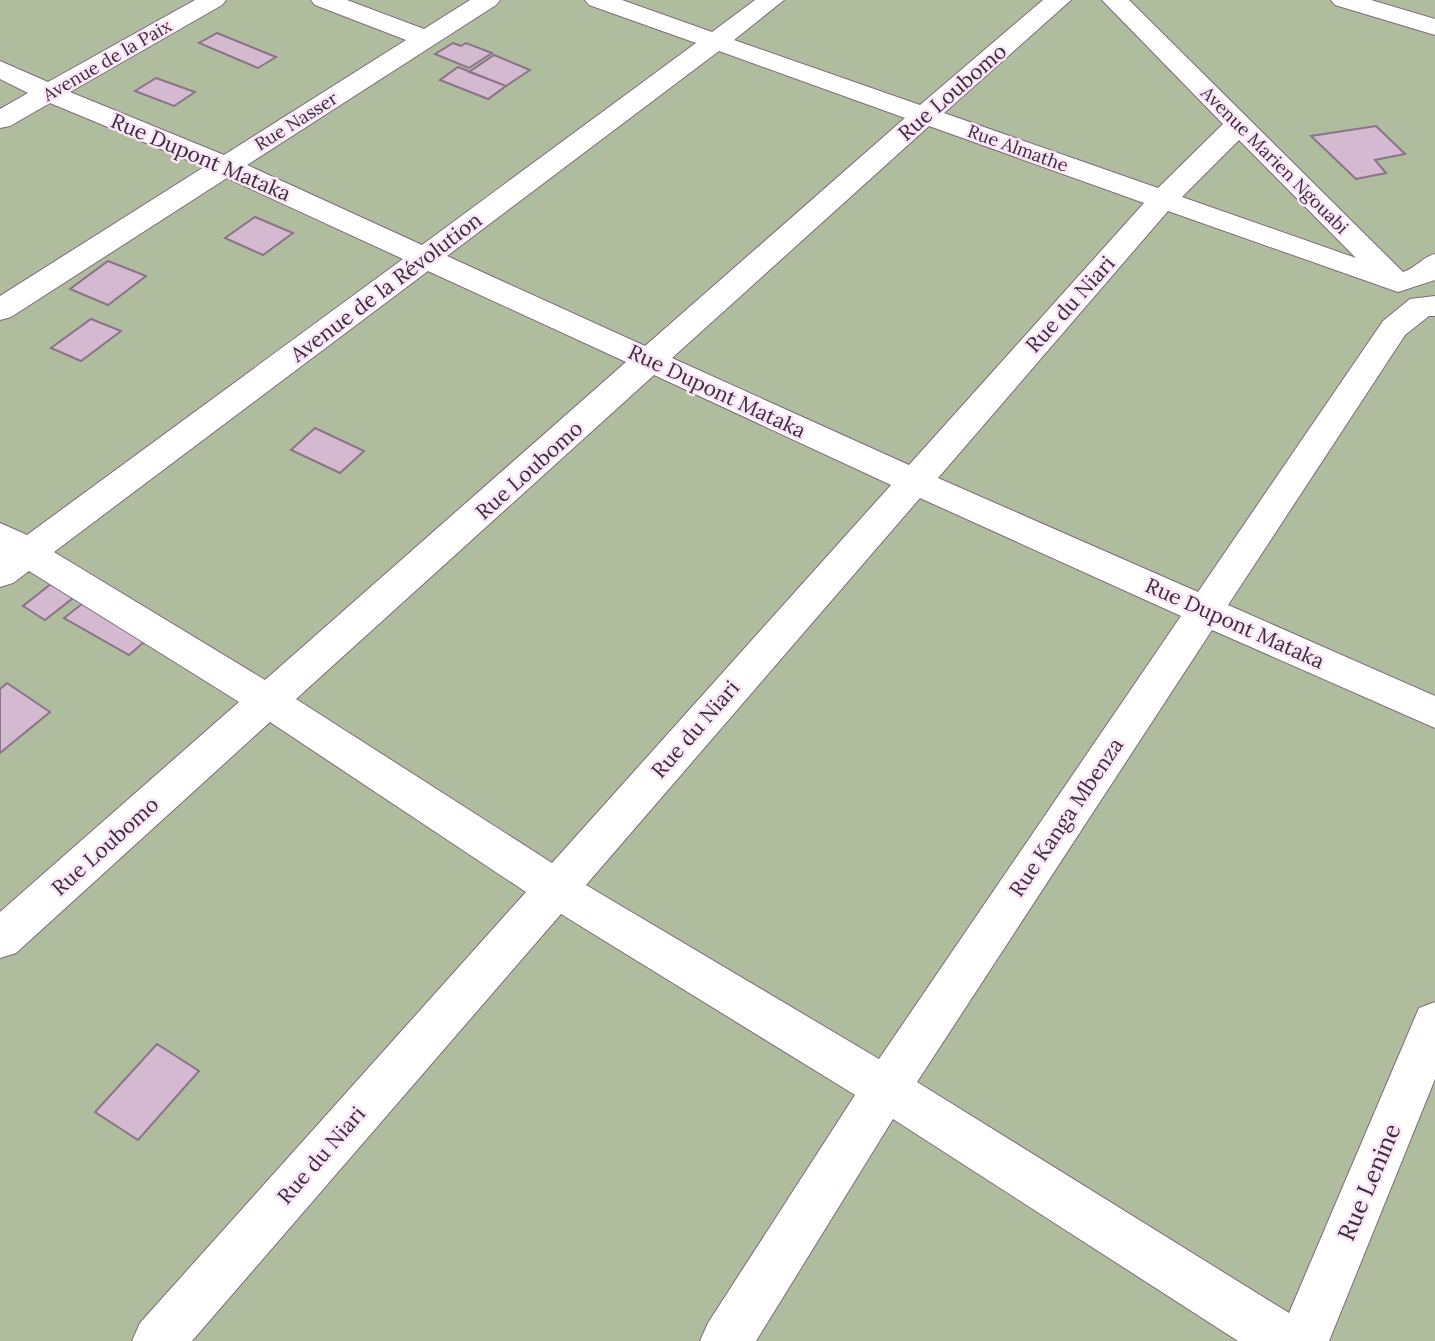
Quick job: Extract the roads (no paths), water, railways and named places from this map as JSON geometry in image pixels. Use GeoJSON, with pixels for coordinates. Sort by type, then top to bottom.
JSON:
{"type":"FeatureCollection","features":[{"type":"Feature","properties":{"kind":"street","name":"Avenue de la Paix"},"geometry":{"type":"LineString","coordinates":[[0,120],[213,0]]}},
{"type":"Feature","properties":{"kind":"street"},"geometry":{"type":"LineString","coordinates":[[324,0],[425,38]]}},
{"type":"Feature","properties":{"kind":"street","name":"Rue Nasser"},"geometry":{"type":"LineString","coordinates":[[0,310],[487,0]]}},
{"type":"Feature","properties":{"kind":"street","name":"Rue Almathe"},"geometry":{"type":"LineString","coordinates":[[597,0],[926,114],[1162,201],[1422,304]]}},
{"type":"Feature","properties":{"kind":"street","name":"Avenue de la Révolution"},"geometry":{"type":"LineString","coordinates":[[10,554],[426,257],[771,0]]}},
{"type":"Feature","properties":{"kind":"street","name":"Rue Loubomo"},"geometry":{"type":"LineString","coordinates":[[0,939],[652,361],[926,114],[1058,0]]}},
{"type":"Feature","properties":{"kind":"street","name":"Avenue Marien Ngouabi"},"geometry":{"type":"LineString","coordinates":[[1115,0],[1422,304]]}},
{"type":"Feature","properties":{"kind":"street"},"geometry":{"type":"LineString","coordinates":[[1344,0],[1435,27]]}},
{"type":"Feature","properties":{"kind":"street","name":"Rue Dupont Mataka"},"geometry":{"type":"LineString","coordinates":[[0,69],[50,93],[225,166],[913,481],[1205,608],[1435,713]]}},
{"type":"Feature","properties":{"kind":"street","name":"Rue du Niari"},"geometry":{"type":"LineString","coordinates":[[158,1341],[913,481],[1162,201],[1239,124]]}},
{"type":"Feature","properties":{"kind":"street","name":"Rue Kanga Mbenza"},"geometry":{"type":"LineString","coordinates":[[726,1341],[886,1088],[1205,608],[1394,328],[1422,304],[1422,276],[1435,263]]}},
{"type":"Feature","properties":{"kind":"street"},"geometry":{"type":"LineString","coordinates":[[10,554],[268,701],[555,888],[886,1088],[1285,1341]]}},
{"type":"Feature","properties":{"kind":"street","name":"Rue Lenine"},"geometry":{"type":"LineString","coordinates":[[1303,1341],[1435,1023]]}}]}
